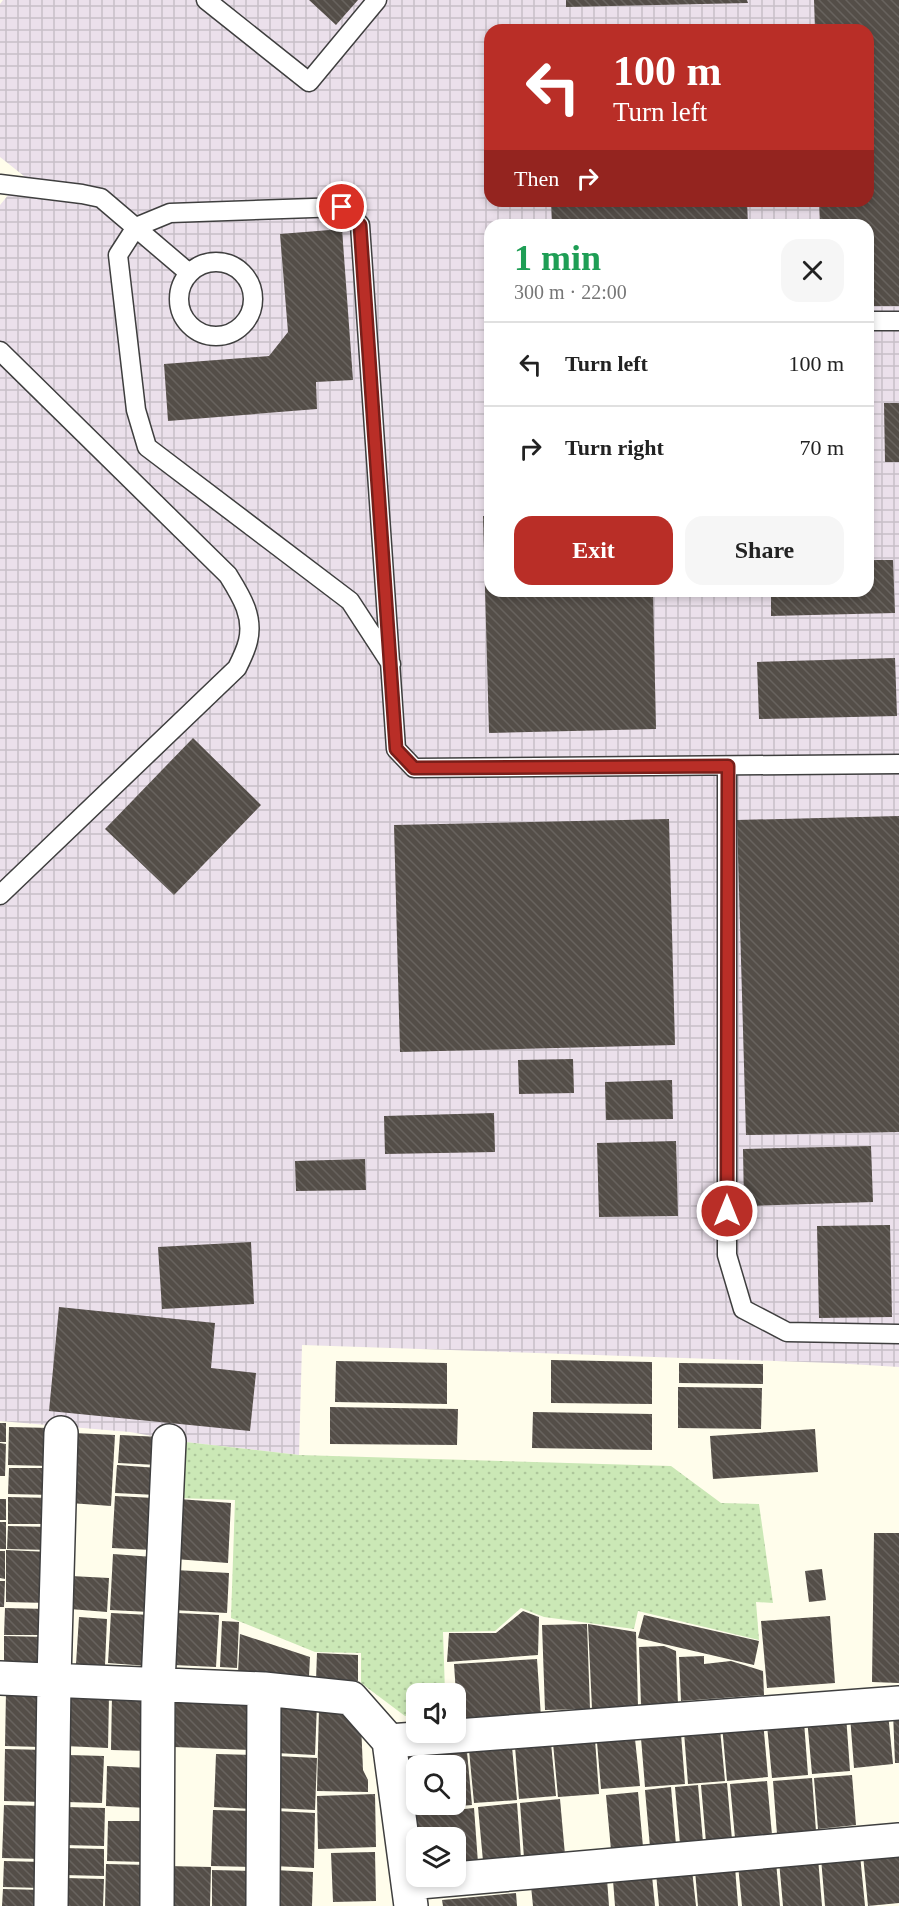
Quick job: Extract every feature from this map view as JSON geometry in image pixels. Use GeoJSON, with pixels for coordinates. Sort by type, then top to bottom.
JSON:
{"type":"FeatureCollection","features":[{"type":"Feature","properties":{"kind":"street"},"geometry":{"type":"LineString","coordinates":[[51,1906],[61,1433]]}},
{"type":"Feature","properties":{"kind":"street"},"geometry":{"type":"LineString","coordinates":[[158,1906],[158,1684],[170,1442]]}},
{"type":"Feature","properties":{"kind":"street"},"geometry":{"type":"LineString","coordinates":[[0,1678],[264,1689],[351,1698],[389,1742],[410,1895],[899,1840]]}},
{"type":"Feature","properties":{"kind":"street"},"geometry":{"type":"LineString","coordinates":[[263,1906],[264,1689]]}},
{"type":"Feature","properties":{"kind":"street"},"geometry":{"type":"LineString","coordinates":[[389,1742],[899,1703]]}},
{"type":"Feature","properties":{"kind":"lane"},"geometry":{"type":"LineString","coordinates":[[206,0],[309,82],[377,0]]}},
{"type":"Feature","properties":{"kind":"lane"},"geometry":{"type":"LineString","coordinates":[[0,184],[101,198],[189,273]]}},
{"type":"Feature","properties":{"kind":"lane"},"geometry":{"type":"LineString","coordinates":[[391,664],[350,601],[147,447],[136,410],[118,255],[136,227],[170,213],[342,207],[360,225],[391,664],[396,749],[414,768],[899,764]]}},
{"type":"Feature","properties":{"kind":"lane"},"geometry":{"type":"LineString","coordinates":[[224,262],[237,268],[246,276],[252,288],[253,301],[250,314],[243,325],[233,333],[207,336],[186,322],[180,310],[178,297],[181,284],[189,273],[199,265],[224,262]]}},
{"type":"Feature","properties":{"kind":"lane"},"geometry":{"type":"LineString","coordinates":[[874,321],[899,321]]}},
{"type":"Feature","properties":{"kind":"lane"},"geometry":{"type":"LineString","coordinates":[[0,351],[228,575],[249,616],[248,642],[237,668],[0,895]]}},
{"type":"Feature","properties":{"kind":"lane"},"geometry":{"type":"LineString","coordinates":[[728,766],[727,1255],[730,1266],[743,1309],[787,1332],[899,1334]]}},
{"type":"Feature","properties":{"kind":"shaded area"},"geometry":{"type":"Polygon","coordinates":[[[3,0],[899,0],[899,1367],[302,1345],[299,1455],[185,1442],[130,1432],[0,1421],[0,205],[24,176],[0,157],[0,4],[3,0]]]}},
{"type":"Feature","properties":{"kind":"green space"},"geometry":{"type":"Polygon","coordinates":[[[185,1442],[299,1455],[671,1466],[721,1503],[759,1504],[773,1603],[756,1602],[759,1640],[638,1611],[634,1629],[544,1617],[521,1608],[495,1631],[443,1632],[445,1683],[406,1683],[405,1716],[361,1683],[361,1653],[315,1652],[231,1618],[235,1500],[178,1498],[185,1442]]]}},
{"type":"Feature","properties":{"kind":"building"},"geometry":{"type":"Polygon","coordinates":[[[309,0],[358,0],[336,25],[309,0]]]}},
{"type":"Feature","properties":{"kind":"building"},"geometry":{"type":"Polygon","coordinates":[[[566,0],[747,0],[748,3],[566,7],[566,0]]]}},
{"type":"Feature","properties":{"kind":"building"},"geometry":{"type":"Polygon","coordinates":[[[814,0],[899,0],[899,306],[874,306],[874,219],[820,219],[819,207],[874,207],[874,24],[815,24],[814,0]]]}},
{"type":"Feature","properties":{"kind":"building"},"geometry":{"type":"Polygon","coordinates":[[[551,207],[747,207],[748,219],[552,219],[551,207]]]}},
{"type":"Feature","properties":{"kind":"building"},"geometry":{"type":"Polygon","coordinates":[[[342,229],[353,380],[316,382],[317,409],[168,421],[164,364],[269,356],[288,332],[280,234],[342,229]]]}},
{"type":"Feature","properties":{"kind":"building"},"geometry":{"type":"Polygon","coordinates":[[[884,403],[899,403],[899,462],[885,462],[884,403]]]}},
{"type":"Feature","properties":{"kind":"building"},"geometry":{"type":"Polygon","coordinates":[[[874,560],[893,560],[895,613],[771,616],[771,597],[874,597],[874,560]]]}},
{"type":"Feature","properties":{"kind":"building"},"geometry":{"type":"Polygon","coordinates":[[[485,597],[653,597],[656,729],[489,733],[485,597]]]}},
{"type":"Feature","properties":{"kind":"building"},"geometry":{"type":"Polygon","coordinates":[[[895,658],[897,716],[759,719],[757,662],[895,658]]]}},
{"type":"Feature","properties":{"kind":"building"},"geometry":{"type":"Polygon","coordinates":[[[193,738],[261,805],[174,895],[105,829],[193,738]]]}},
{"type":"Feature","properties":{"kind":"building"},"geometry":{"type":"Polygon","coordinates":[[[899,816],[899,1132],[746,1135],[737,820],[899,816]]]}},
{"type":"Feature","properties":{"kind":"building"},"geometry":{"type":"Polygon","coordinates":[[[669,819],[675,1045],[400,1052],[394,825],[669,819]]]}},
{"type":"Feature","properties":{"kind":"building"},"geometry":{"type":"Polygon","coordinates":[[[573,1059],[574,1093],[519,1094],[518,1060],[573,1059]]]}},
{"type":"Feature","properties":{"kind":"building"},"geometry":{"type":"Polygon","coordinates":[[[672,1080],[673,1119],[606,1120],[605,1082],[672,1080]]]}},
{"type":"Feature","properties":{"kind":"building"},"geometry":{"type":"Polygon","coordinates":[[[494,1113],[495,1152],[385,1154],[384,1116],[494,1113]]]}},
{"type":"Feature","properties":{"kind":"building"},"geometry":{"type":"Polygon","coordinates":[[[676,1141],[678,1216],[599,1217],[597,1143],[676,1141]]]}},
{"type":"Feature","properties":{"kind":"building"},"geometry":{"type":"Polygon","coordinates":[[[871,1146],[873,1202],[744,1206],[743,1149],[871,1146]]]}},
{"type":"Feature","properties":{"kind":"building"},"geometry":{"type":"Polygon","coordinates":[[[365,1159],[366,1190],[296,1191],[295,1161],[365,1159]]]}},
{"type":"Feature","properties":{"kind":"building"},"geometry":{"type":"Polygon","coordinates":[[[890,1225],[892,1317],[819,1318],[817,1226],[890,1225]]]}},
{"type":"Feature","properties":{"kind":"building"},"geometry":{"type":"Polygon","coordinates":[[[251,1242],[254,1304],[162,1309],[158,1247],[251,1242]]]}},
{"type":"Feature","properties":{"kind":"building"},"geometry":{"type":"Polygon","coordinates":[[[59,1307],[215,1323],[211,1368],[256,1373],[250,1431],[49,1411],[59,1307]]]}},
{"type":"Feature","properties":{"kind":"building"},"geometry":{"type":"Polygon","coordinates":[[[551,1360],[652,1362],[652,1404],[551,1403],[551,1360]]]}},
{"type":"Feature","properties":{"kind":"building"},"geometry":{"type":"Polygon","coordinates":[[[336,1361],[447,1363],[447,1404],[335,1402],[336,1361]]]}},
{"type":"Feature","properties":{"kind":"building"},"geometry":{"type":"Polygon","coordinates":[[[679,1363],[763,1364],[763,1384],[679,1383],[679,1363]]]}},
{"type":"Feature","properties":{"kind":"building"},"geometry":{"type":"Polygon","coordinates":[[[678,1387],[762,1388],[761,1429],[678,1428],[678,1387]]]}},
{"type":"Feature","properties":{"kind":"building"},"geometry":{"type":"Polygon","coordinates":[[[330,1407],[458,1409],[457,1445],[330,1444],[330,1407]]]}},
{"type":"Feature","properties":{"kind":"building"},"geometry":{"type":"Polygon","coordinates":[[[533,1412],[652,1414],[652,1450],[532,1448],[533,1412]]]}},
{"type":"Feature","properties":{"kind":"building"},"geometry":{"type":"Polygon","coordinates":[[[0,1423],[6,1423],[6,1442],[0,1442],[0,1423]]]}},
{"type":"Feature","properties":{"kind":"building"},"geometry":{"type":"Polygon","coordinates":[[[9,1427],[52,1428],[51,1466],[8,1465],[9,1427]]]}},
{"type":"Feature","properties":{"kind":"building"},"geometry":{"type":"Polygon","coordinates":[[[815,1429],[818,1472],[713,1479],[710,1436],[815,1429]]]}},
{"type":"Feature","properties":{"kind":"building"},"geometry":{"type":"Polygon","coordinates":[[[74,1433],[115,1435],[111,1506],[70,1503],[74,1433]]]}},
{"type":"Feature","properties":{"kind":"building"},"geometry":{"type":"Polygon","coordinates":[[[120,1435],[160,1437],[158,1465],[118,1463],[120,1435]]]}},
{"type":"Feature","properties":{"kind":"building"},"geometry":{"type":"Polygon","coordinates":[[[0,1443],[6,1444],[5,1476],[0,1476],[0,1443]]]}},
{"type":"Feature","properties":{"kind":"building"},"geometry":{"type":"Polygon","coordinates":[[[117,1465],[158,1468],[157,1495],[115,1493],[117,1465]]]}},
{"type":"Feature","properties":{"kind":"building"},"geometry":{"type":"Polygon","coordinates":[[[9,1468],[53,1468],[53,1495],[8,1494],[9,1468]]]}},
{"type":"Feature","properties":{"kind":"building"},"geometry":{"type":"Polygon","coordinates":[[[115,1496],[154,1498],[152,1550],[112,1548],[115,1496]]]}},
{"type":"Feature","properties":{"kind":"building"},"geometry":{"type":"Polygon","coordinates":[[[8,1497],[52,1498],[52,1524],[8,1524],[8,1497]]]}},
{"type":"Feature","properties":{"kind":"building"},"geometry":{"type":"Polygon","coordinates":[[[0,1499],[6,1499],[6,1520],[0,1520],[0,1499]]]}},
{"type":"Feature","properties":{"kind":"building"},"geometry":{"type":"Polygon","coordinates":[[[179,1499],[231,1503],[228,1563],[175,1559],[179,1499]]]}},
{"type":"Feature","properties":{"kind":"building"},"geometry":{"type":"Polygon","coordinates":[[[0,1522],[6,1522],[6,1549],[0,1549],[0,1522]]]}},
{"type":"Feature","properties":{"kind":"building"},"geometry":{"type":"Polygon","coordinates":[[[8,1526],[50,1527],[49,1550],[7,1549],[8,1526]]]}},
{"type":"Feature","properties":{"kind":"building"},"geometry":{"type":"Polygon","coordinates":[[[874,1533],[899,1533],[899,1683],[872,1682],[874,1533]]]}},
{"type":"Feature","properties":{"kind":"building"},"geometry":{"type":"Polygon","coordinates":[[[6,1550],[49,1552],[48,1603],[6,1602],[6,1550]]]}},
{"type":"Feature","properties":{"kind":"building"},"geometry":{"type":"Polygon","coordinates":[[[0,1551],[5,1551],[5,1579],[0,1578],[0,1551]]]}},
{"type":"Feature","properties":{"kind":"building"},"geometry":{"type":"Polygon","coordinates":[[[113,1554],[153,1557],[150,1612],[110,1610],[113,1554]]]}},
{"type":"Feature","properties":{"kind":"building"},"geometry":{"type":"Polygon","coordinates":[[[822,1569],[826,1600],[809,1602],[805,1571],[822,1569]]]}},
{"type":"Feature","properties":{"kind":"building"},"geometry":{"type":"Polygon","coordinates":[[[175,1570],[229,1573],[227,1613],[173,1610],[175,1570]]]}},
{"type":"Feature","properties":{"kind":"building"},"geometry":{"type":"Polygon","coordinates":[[[71,1576],[109,1578],[107,1612],[70,1609],[71,1576]]]}},
{"type":"Feature","properties":{"kind":"building"},"geometry":{"type":"Polygon","coordinates":[[[0,1581],[5,1581],[4,1607],[0,1607],[0,1581]]]}},
{"type":"Feature","properties":{"kind":"building"},"geometry":{"type":"Polygon","coordinates":[[[5,1608],[47,1609],[46,1635],[4,1635],[5,1608]]]}},
{"type":"Feature","properties":{"kind":"building"},"geometry":{"type":"Polygon","coordinates":[[[523,1611],[539,1617],[538,1655],[447,1662],[449,1633],[496,1633],[523,1611]]]}},
{"type":"Feature","properties":{"kind":"building"},"geometry":{"type":"Polygon","coordinates":[[[111,1613],[150,1615],[148,1666],[108,1663],[111,1613]]]}},
{"type":"Feature","properties":{"kind":"building"},"geometry":{"type":"Polygon","coordinates":[[[177,1613],[219,1615],[216,1667],[174,1665],[177,1613]]]}},
{"type":"Feature","properties":{"kind":"building"},"geometry":{"type":"Polygon","coordinates":[[[644,1615],[759,1641],[754,1665],[638,1638],[644,1615]]]}},
{"type":"Feature","properties":{"kind":"building"},"geometry":{"type":"Polygon","coordinates":[[[830,1616],[835,1683],[767,1688],[761,1621],[830,1616]]]}},
{"type":"Feature","properties":{"kind":"building"},"geometry":{"type":"Polygon","coordinates":[[[79,1617],[107,1619],[105,1665],[76,1664],[79,1617]]]}},
{"type":"Feature","properties":{"kind":"building"},"geometry":{"type":"Polygon","coordinates":[[[222,1621],[239,1622],[237,1668],[220,1667],[222,1621]]]}},
{"type":"Feature","properties":{"kind":"building"},"geometry":{"type":"Polygon","coordinates":[[[587,1624],[590,1709],[545,1710],[542,1625],[587,1624]]]}},
{"type":"Feature","properties":{"kind":"building"},"geometry":{"type":"Polygon","coordinates":[[[588,1624],[636,1632],[638,1707],[592,1709],[588,1624]]]}},
{"type":"Feature","properties":{"kind":"building"},"geometry":{"type":"Polygon","coordinates":[[[240,1634],[310,1657],[309,1676],[238,1672],[240,1634]]]}},
{"type":"Feature","properties":{"kind":"building"},"geometry":{"type":"Polygon","coordinates":[[[4,1636],[47,1637],[46,1666],[4,1665],[4,1636]]]}},
{"type":"Feature","properties":{"kind":"building"},"geometry":{"type":"Polygon","coordinates":[[[664,1646],[676,1651],[678,1705],[641,1706],[639,1647],[664,1646]]]}},
{"type":"Feature","properties":{"kind":"building"},"geometry":{"type":"Polygon","coordinates":[[[317,1653],[358,1655],[358,1681],[316,1680],[317,1653]]]}},
{"type":"Feature","properties":{"kind":"building"},"geometry":{"type":"Polygon","coordinates":[[[704,1656],[704,1664],[731,1661],[763,1671],[764,1695],[681,1701],[679,1657],[704,1656]]]}},
{"type":"Feature","properties":{"kind":"building"},"geometry":{"type":"Polygon","coordinates":[[[537,1659],[541,1717],[466,1722],[466,1683],[455,1683],[454,1664],[537,1659]]]}},
{"type":"Feature","properties":{"kind":"building"},"geometry":{"type":"Polygon","coordinates":[[[6,1692],[43,1693],[41,1747],[5,1746],[6,1692]]]}},
{"type":"Feature","properties":{"kind":"building"},"geometry":{"type":"Polygon","coordinates":[[[66,1695],[109,1696],[108,1748],[65,1746],[66,1695]]]}},
{"type":"Feature","properties":{"kind":"building"},"geometry":{"type":"Polygon","coordinates":[[[112,1695],[151,1695],[150,1751],[111,1750],[112,1695]]]}},
{"type":"Feature","properties":{"kind":"building"},"geometry":{"type":"Polygon","coordinates":[[[176,1696],[253,1699],[251,1750],[174,1747],[176,1696]]]}},
{"type":"Feature","properties":{"kind":"building"},"geometry":{"type":"Polygon","coordinates":[[[278,1701],[317,1703],[315,1755],[276,1753],[278,1701]]]}},
{"type":"Feature","properties":{"kind":"building"},"geometry":{"type":"Polygon","coordinates":[[[319,1708],[338,1708],[339,1714],[356,1718],[361,1723],[363,1770],[368,1780],[368,1792],[317,1791],[319,1708]]]}},
{"type":"Feature","properties":{"kind":"building"},"geometry":{"type":"Polygon","coordinates":[[[893,1712],[899,1712],[899,1763],[895,1763],[893,1712]]]}},
{"type":"Feature","properties":{"kind":"building"},"geometry":{"type":"Polygon","coordinates":[[[888,1713],[893,1764],[854,1768],[850,1716],[888,1713]]]}},
{"type":"Feature","properties":{"kind":"building"},"geometry":{"type":"Polygon","coordinates":[[[846,1715],[850,1771],[812,1774],[807,1718],[846,1715]]]}},
{"type":"Feature","properties":{"kind":"building"},"geometry":{"type":"Polygon","coordinates":[[[763,1721],[768,1777],[727,1781],[722,1725],[763,1721]]]}},
{"type":"Feature","properties":{"kind":"building"},"geometry":{"type":"Polygon","coordinates":[[[804,1722],[808,1775],[772,1778],[767,1725],[804,1722]]]}},
{"type":"Feature","properties":{"kind":"building"},"geometry":{"type":"Polygon","coordinates":[[[720,1729],[725,1781],[688,1784],[684,1732],[720,1729]]]}},
{"type":"Feature","properties":{"kind":"building"},"geometry":{"type":"Polygon","coordinates":[[[681,1734],[685,1784],[645,1787],[641,1738],[681,1734]]]}},
{"type":"Feature","properties":{"kind":"building"},"geometry":{"type":"Polygon","coordinates":[[[635,1739],[640,1786],[601,1789],[597,1742],[635,1739]]]}},
{"type":"Feature","properties":{"kind":"building"},"geometry":{"type":"Polygon","coordinates":[[[595,1740],[599,1794],[558,1797],[553,1743],[595,1740]]]}},
{"type":"Feature","properties":{"kind":"building"},"geometry":{"type":"Polygon","coordinates":[[[551,1743],[556,1796],[519,1799],[515,1746],[551,1743]]]}},
{"type":"Feature","properties":{"kind":"building"},"geometry":{"type":"Polygon","coordinates":[[[512,1747],[517,1800],[474,1803],[469,1750],[512,1747]]]}},
{"type":"Feature","properties":{"kind":"building"},"geometry":{"type":"Polygon","coordinates":[[[5,1749],[45,1750],[44,1802],[4,1801],[5,1749]]]}},
{"type":"Feature","properties":{"kind":"building"},"geometry":{"type":"Polygon","coordinates":[[[467,1752],[472,1805],[466,1805],[466,1755],[431,1755],[467,1752]]]}},
{"type":"Feature","properties":{"kind":"building"},"geometry":{"type":"Polygon","coordinates":[[[216,1754],[254,1755],[253,1809],[214,1807],[216,1754]]]}},
{"type":"Feature","properties":{"kind":"building"},"geometry":{"type":"Polygon","coordinates":[[[68,1755],[104,1756],[102,1803],[66,1802],[68,1755]]]}},
{"type":"Feature","properties":{"kind":"building"},"geometry":{"type":"Polygon","coordinates":[[[276,1756],[317,1758],[315,1810],[274,1808],[276,1756]]]}},
{"type":"Feature","properties":{"kind":"building"},"geometry":{"type":"Polygon","coordinates":[[[107,1766],[149,1768],[148,1808],[106,1806],[107,1766]]]}},
{"type":"Feature","properties":{"kind":"building"},"geometry":{"type":"Polygon","coordinates":[[[852,1775],[856,1825],[818,1829],[814,1778],[852,1775]]]}},
{"type":"Feature","properties":{"kind":"building"},"geometry":{"type":"Polygon","coordinates":[[[812,1778],[816,1831],[777,1834],[773,1781],[812,1778]]]}},
{"type":"Feature","properties":{"kind":"building"},"geometry":{"type":"Polygon","coordinates":[[[767,1781],[772,1835],[735,1838],[730,1784],[767,1781]]]}},
{"type":"Feature","properties":{"kind":"building"},"geometry":{"type":"Polygon","coordinates":[[[727,1783],[732,1840],[706,1842],[701,1785],[727,1783]]]}},
{"type":"Feature","properties":{"kind":"building"},"geometry":{"type":"Polygon","coordinates":[[[698,1785],[703,1842],[680,1844],[675,1787],[698,1785]]]}},
{"type":"Feature","properties":{"kind":"building"},"geometry":{"type":"Polygon","coordinates":[[[671,1787],[676,1845],[650,1847],[645,1790],[671,1787]]]}},
{"type":"Feature","properties":{"kind":"building"},"geometry":{"type":"Polygon","coordinates":[[[638,1792],[643,1847],[611,1850],[606,1795],[638,1792]]]}},
{"type":"Feature","properties":{"kind":"building"},"geometry":{"type":"Polygon","coordinates":[[[375,1794],[376,1847],[318,1849],[317,1796],[375,1794]]]}},
{"type":"Feature","properties":{"kind":"building"},"geometry":{"type":"Polygon","coordinates":[[[560,1799],[565,1855],[524,1858],[520,1803],[560,1799]]]}},
{"type":"Feature","properties":{"kind":"building"},"geometry":{"type":"Polygon","coordinates":[[[517,1803],[521,1858],[483,1861],[478,1807],[517,1803]]]}},
{"type":"Feature","properties":{"kind":"building"},"geometry":{"type":"Polygon","coordinates":[[[4,1805],[43,1806],[42,1859],[2,1858],[4,1805]]]}},
{"type":"Feature","properties":{"kind":"building"},"geometry":{"type":"Polygon","coordinates":[[[65,1807],[105,1808],[104,1846],[64,1845],[65,1807]]]}},
{"type":"Feature","properties":{"kind":"building"},"geometry":{"type":"Polygon","coordinates":[[[474,1808],[478,1863],[466,1864],[466,1827],[417,1827],[416,1815],[466,1815],[466,1809],[474,1808]]]}},
{"type":"Feature","properties":{"kind":"building"},"geometry":{"type":"Polygon","coordinates":[[[213,1810],[254,1811],[253,1867],[211,1866],[213,1810]]]}},
{"type":"Feature","properties":{"kind":"building"},"geometry":{"type":"Polygon","coordinates":[[[276,1811],[315,1813],[314,1868],[274,1866],[276,1811]]]}},
{"type":"Feature","properties":{"kind":"building"},"geometry":{"type":"Polygon","coordinates":[[[108,1821],[148,1821],[146,1862],[107,1861],[108,1821]]]}},
{"type":"Feature","properties":{"kind":"building"},"geometry":{"type":"Polygon","coordinates":[[[63,1848],[104,1849],[104,1876],[63,1875],[63,1848]]]}},
{"type":"Feature","properties":{"kind":"building"},"geometry":{"type":"Polygon","coordinates":[[[375,1852],[376,1901],[333,1902],[331,1853],[375,1852]]]}},
{"type":"Feature","properties":{"kind":"building"},"geometry":{"type":"Polygon","coordinates":[[[899,1852],[899,1903],[868,1906],[863,1855],[899,1852]]]}},
{"type":"Feature","properties":{"kind":"building"},"geometry":{"type":"Polygon","coordinates":[[[860,1855],[865,1906],[825,1906],[821,1858],[860,1855]]]}},
{"type":"Feature","properties":{"kind":"building"},"geometry":{"type":"Polygon","coordinates":[[[818,1858],[822,1906],[783,1906],[779,1861],[818,1858]]]}},
{"type":"Feature","properties":{"kind":"building"},"geometry":{"type":"Polygon","coordinates":[[[4,1861],[42,1862],[42,1888],[3,1887],[4,1861]]]}},
{"type":"Feature","properties":{"kind":"building"},"geometry":{"type":"Polygon","coordinates":[[[776,1862],[780,1906],[742,1906],[738,1865],[776,1862]]]}},
{"type":"Feature","properties":{"kind":"building"},"geometry":{"type":"Polygon","coordinates":[[[106,1864],[149,1865],[148,1906],[105,1906],[106,1864]]]}},
{"type":"Feature","properties":{"kind":"building"},"geometry":{"type":"Polygon","coordinates":[[[167,1866],[211,1867],[210,1906],[166,1906],[167,1866]]]}},
{"type":"Feature","properties":{"kind":"building"},"geometry":{"type":"Polygon","coordinates":[[[735,1867],[738,1906],[698,1906],[695,1870],[735,1867]]]}},
{"type":"Feature","properties":{"kind":"building"},"geometry":{"type":"Polygon","coordinates":[[[212,1870],[253,1871],[252,1906],[212,1906],[212,1870]]]}},
{"type":"Feature","properties":{"kind":"building"},"geometry":{"type":"Polygon","coordinates":[[[274,1870],[313,1872],[312,1906],[273,1906],[274,1870]]]}},
{"type":"Feature","properties":{"kind":"building"},"geometry":{"type":"Polygon","coordinates":[[[692,1870],[696,1906],[659,1906],[656,1873],[692,1870]]]}},
{"type":"Feature","properties":{"kind":"building"},"geometry":{"type":"Polygon","coordinates":[[[652,1876],[655,1906],[615,1906],[613,1880],[652,1876]]]}},
{"type":"Feature","properties":{"kind":"building"},"geometry":{"type":"Polygon","coordinates":[[[66,1878],[104,1879],[103,1906],[65,1906],[66,1878]]]}},
{"type":"Feature","properties":{"kind":"building"},"geometry":{"type":"Polygon","coordinates":[[[607,1879],[609,1906],[533,1906],[531,1886],[607,1879]]]}},
{"type":"Feature","properties":{"kind":"building"},"geometry":{"type":"Polygon","coordinates":[[[3,1889],[42,1890],[41,1906],[2,1906],[3,1889]]]}},
{"type":"Feature","properties":{"kind":"building"},"geometry":{"type":"Polygon","coordinates":[[[516,1893],[517,1906],[443,1906],[442,1900],[516,1893]]]}},
{"type":"Feature","properties":{"kind":"route"},"geometry":{"type":"LineString","coordinates":[[342,207],[360,225],[396,749],[414,768],[728,766],[727,1211]]}}]}
